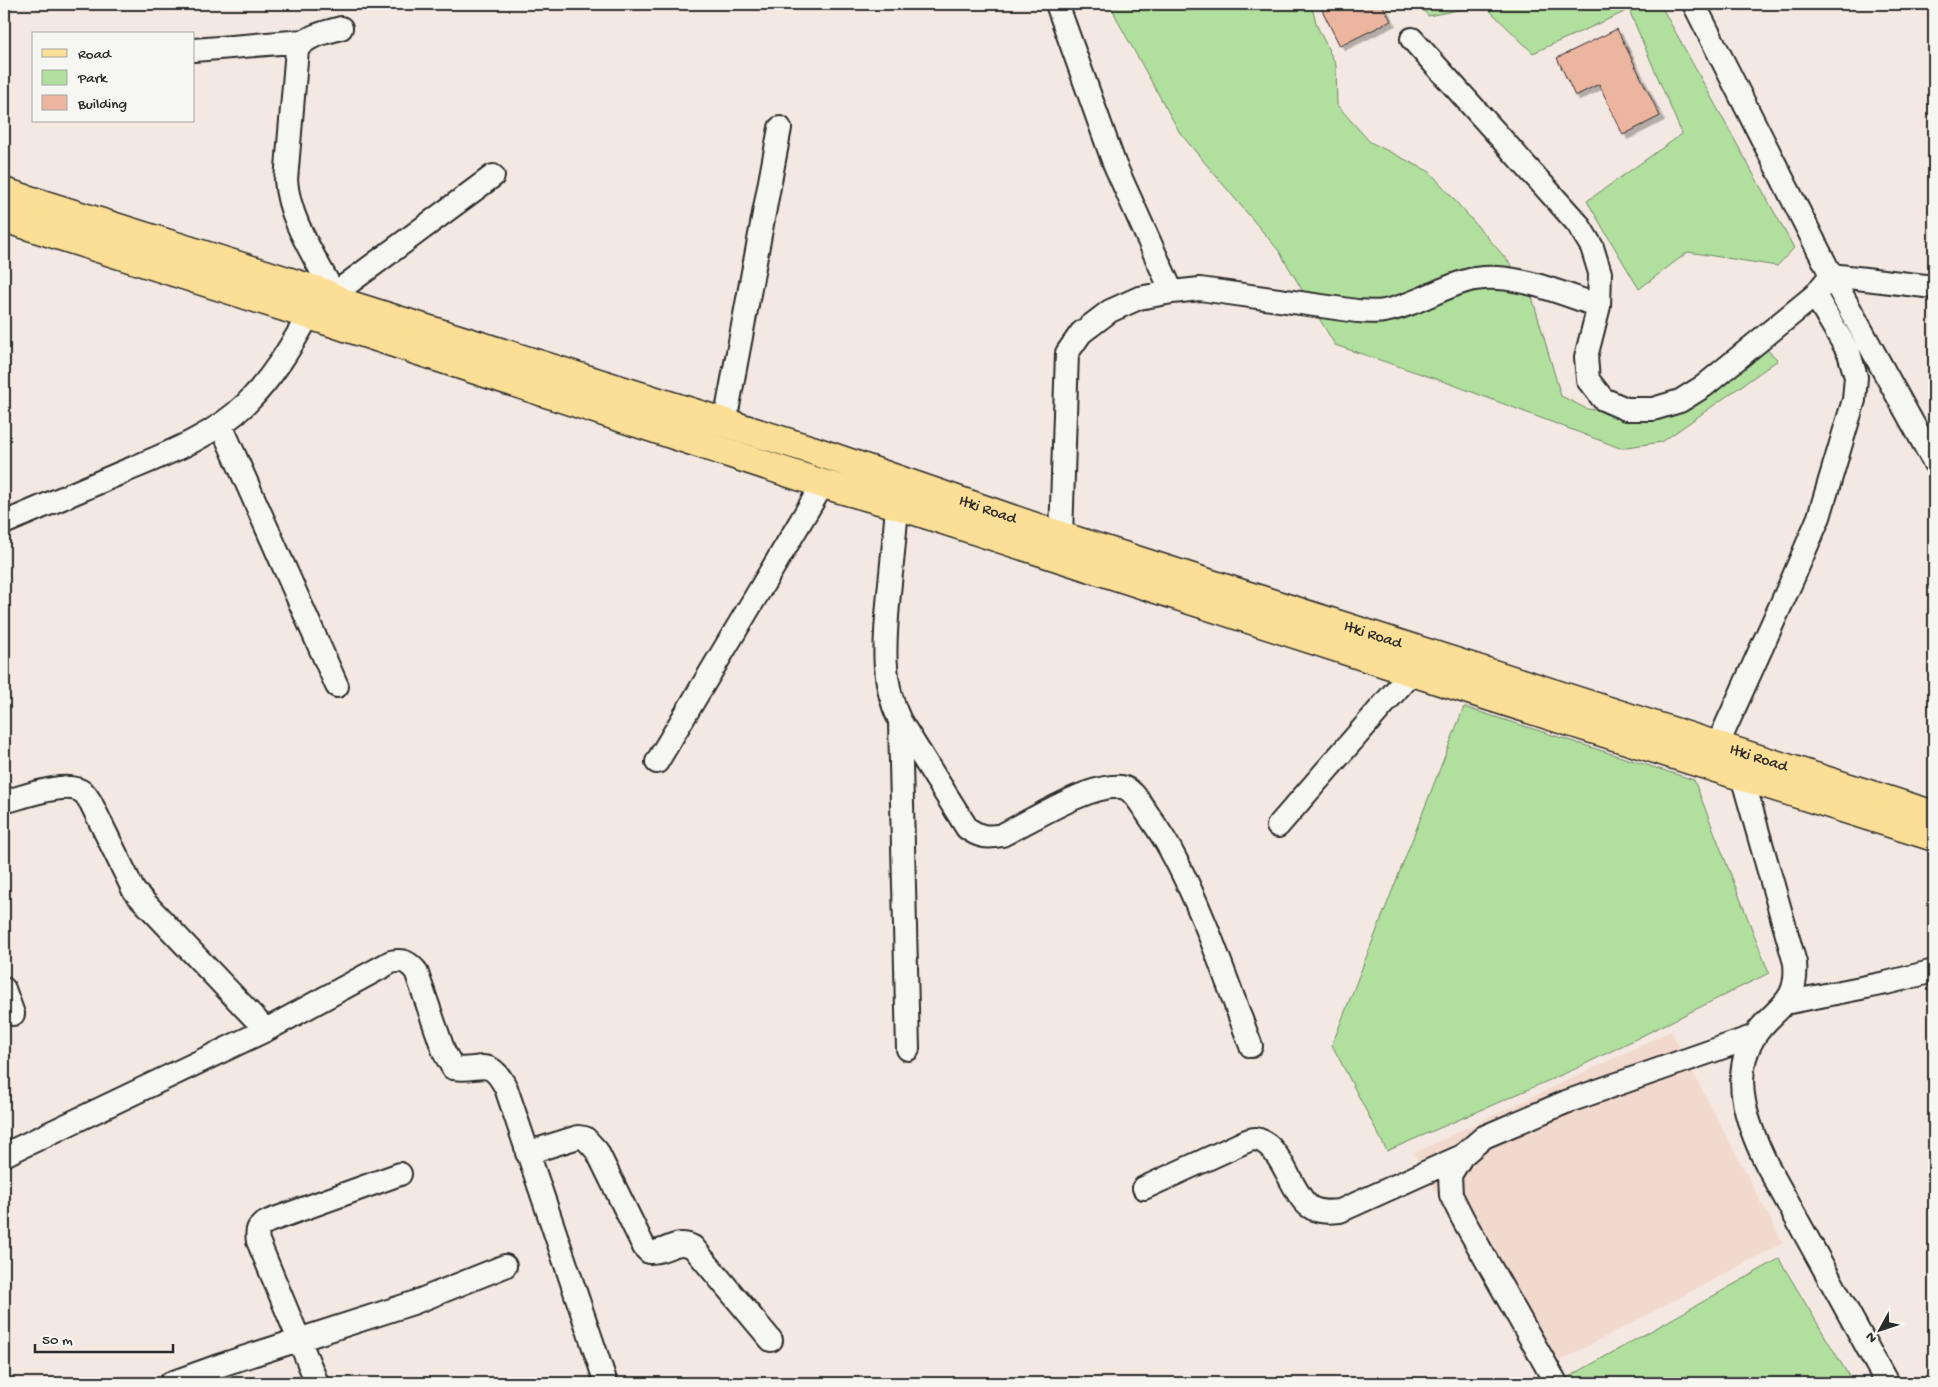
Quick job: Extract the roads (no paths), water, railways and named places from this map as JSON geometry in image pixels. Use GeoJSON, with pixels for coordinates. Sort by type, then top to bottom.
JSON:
{"type":"FeatureCollection","features":[{"type":"Feature","properties":{"kind":"main road"},"geometry":{"type":"LineString","coordinates":[[4,192],[328,301],[738,456],[897,505],[1412,672],[1731,757],[1934,837]]}},
{"type":"Feature","properties":{"kind":"main road"},"geometry":{"type":"LineString","coordinates":[[4,218],[328,301]]}},
{"type":"Feature","properties":{"kind":"main road","name":"Itki Road"},"geometry":{"type":"LineString","coordinates":[[328,301],[812,450],[1061,536],[1731,757],[1934,815]]}},
{"type":"Feature","properties":{"kind":"street"},"geometry":{"type":"LineString","coordinates":[[1057,4],[1114,164],[1172,292]]}},
{"type":"Feature","properties":{"kind":"street"},"geometry":{"type":"LineString","coordinates":[[1694,4],[1831,275],[1934,462]]}},
{"type":"Feature","properties":{"kind":"street"},"geometry":{"type":"LineString","coordinates":[[195,50],[304,41],[340,28]]}},
{"type":"Feature","properties":{"kind":"street"},"geometry":{"type":"LineString","coordinates":[[1412,39],[1578,224],[1592,247],[1600,273],[1599,306],[1586,357],[1588,380],[1603,399],[1626,409],[1653,409],[1680,401],[1704,386],[1815,295],[1831,275]]}},
{"type":"Feature","properties":{"kind":"street"},"geometry":{"type":"LineString","coordinates":[[304,41],[297,49],[286,180],[287,195],[291,211],[328,301]]}},
{"type":"Feature","properties":{"kind":"street"},"geometry":{"type":"LineString","coordinates":[[737,426],[780,128]]}},
{"type":"Feature","properties":{"kind":"street"},"geometry":{"type":"LineString","coordinates":[[4,523],[152,460],[221,425],[246,404],[279,367],[328,301],[493,176]]}},
{"type":"Feature","properties":{"kind":"street"},"geometry":{"type":"LineString","coordinates":[[1831,275],[1934,287]]}},
{"type":"Feature","properties":{"kind":"street"},"geometry":{"type":"LineString","coordinates":[[1061,536],[1067,353],[1081,333],[1110,310],[1139,298],[1200,289],[1357,311],[1382,312],[1406,306],[1467,280],[1490,278],[1516,279],[1599,306]]}},
{"type":"Feature","properties":{"kind":"street"},"geometry":{"type":"LineString","coordinates":[[1815,295],[1849,353],[1856,377],[1854,400],[1818,517],[1793,578],[1731,757],[1795,963],[1796,975],[1793,991],[1785,1003],[1755,1036],[1744,1058],[1742,1082],[1744,1110],[1753,1138],[1887,1383]]}},
{"type":"Feature","properties":{"kind":"street"},"geometry":{"type":"LineString","coordinates":[[221,425],[337,686]]}},
{"type":"Feature","properties":{"kind":"street"},"geometry":{"type":"LineString","coordinates":[[657,762],[810,479]]}},
{"type":"Feature","properties":{"kind":"street"},"geometry":{"type":"LineString","coordinates":[[897,505],[885,638],[885,667],[892,705],[967,828],[977,835],[989,838],[1002,835],[1087,792],[1108,787],[1124,787],[1136,797],[1169,847],[1184,877],[1196,902],[1251,1046]]}},
{"type":"Feature","properties":{"kind":"street"},"geometry":{"type":"LineString","coordinates":[[1278,826],[1412,672]]}},
{"type":"Feature","properties":{"kind":"street"},"geometry":{"type":"LineString","coordinates":[[900,721],[908,1049]]}},
{"type":"Feature","properties":{"kind":"street"},"geometry":{"type":"LineString","coordinates":[[4,802],[57,788],[73,788],[84,793],[91,803],[134,891],[266,1030]]}},
{"type":"Feature","properties":{"kind":"street"},"geometry":{"type":"LineString","coordinates":[[4,1155],[266,1030],[391,962],[400,960],[409,963],[416,971],[448,1061],[453,1068],[461,1070],[482,1066],[493,1070],[500,1076],[506,1088],[604,1377]]}},
{"type":"Feature","properties":{"kind":"street"},"geometry":{"type":"LineString","coordinates":[[1785,1003],[1886,983],[1934,971]]}},
{"type":"Feature","properties":{"kind":"street"},"geometry":{"type":"LineString","coordinates":[[4,990],[13,1014]]}},
{"type":"Feature","properties":{"kind":"street"},"geometry":{"type":"LineString","coordinates":[[1144,1188],[1254,1139],[1266,1143],[1276,1154],[1310,1207],[1324,1212],[1340,1211],[1462,1156],[1484,1137],[1515,1123],[1566,1102],[1755,1036]]}},
{"type":"Feature","properties":{"kind":"street"},"geometry":{"type":"LineString","coordinates":[[527,1153],[578,1137],[585,1138],[597,1151],[644,1247],[649,1252],[658,1253],[677,1244],[685,1243],[693,1247],[771,1340]]}},
{"type":"Feature","properties":{"kind":"street"},"geometry":{"type":"LineString","coordinates":[[1462,1156],[1450,1175],[1451,1195],[1556,1383]]}},
{"type":"Feature","properties":{"kind":"street"},"geometry":{"type":"LineString","coordinates":[[317,1383],[258,1241],[256,1231],[260,1225],[269,1221],[400,1174]]}},
{"type":"Feature","properties":{"kind":"street"},"geometry":{"type":"LineString","coordinates":[[171,1383],[413,1303],[506,1266]]}}]}
